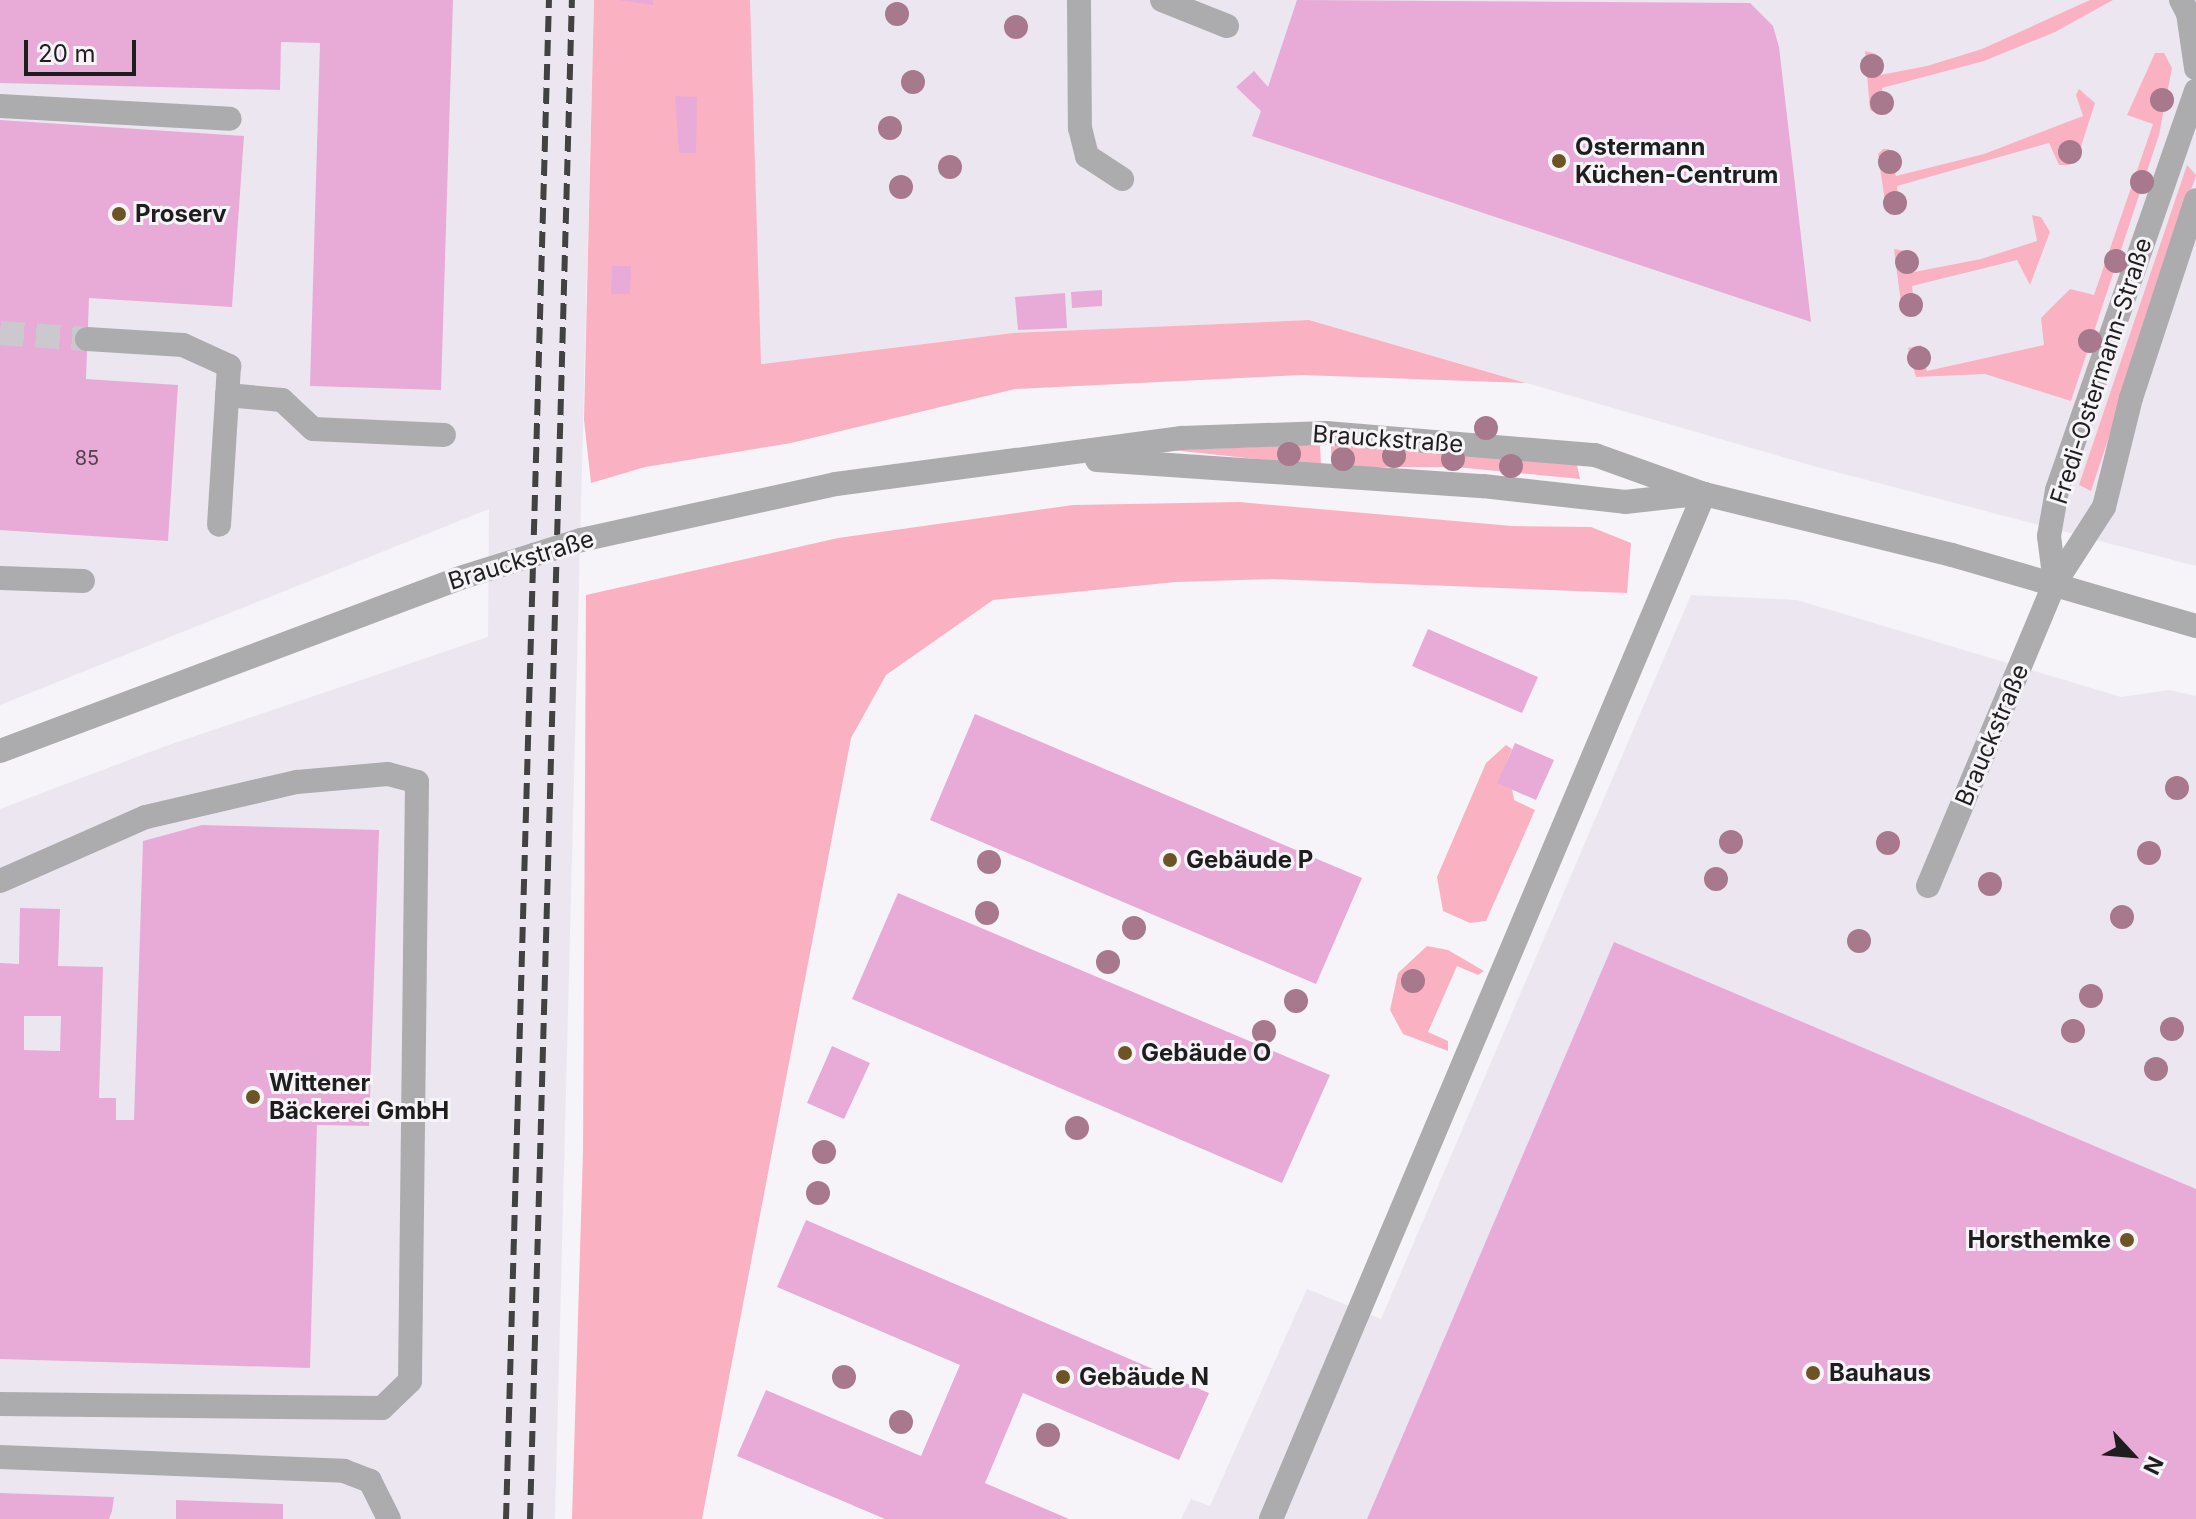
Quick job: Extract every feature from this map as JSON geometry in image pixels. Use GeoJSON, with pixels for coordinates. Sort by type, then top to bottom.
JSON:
{"type":"FeatureCollection","features":[{"type":"Feature","properties":{"kind":"street"},"geometry":{"type":"LineString","coordinates":[[1079,0],[1080,128],[1087,156],[1122,179]]}},
{"type":"Feature","properties":{"kind":"street"},"geometry":{"type":"LineString","coordinates":[[1162,0],[1227,26]]}},
{"type":"Feature","properties":{"kind":"street"},"geometry":{"type":"LineString","coordinates":[[2188,7],[2196,68]]}},
{"type":"Feature","properties":{"kind":"street","name":"Fredi-Ostermann-Straße"},"geometry":{"type":"LineString","coordinates":[[2055,583],[2049,536],[2057,490],[2196,91]]}},
{"type":"Feature","properties":{"kind":"street"},"geometry":{"type":"LineString","coordinates":[[0,106],[230,119]]}},
{"type":"Feature","properties":{"kind":"street","name":"Fredi-Ostermann-Straße"},"geometry":{"type":"LineString","coordinates":[[2055,583],[2104,507],[2131,398],[2196,200]]}},
{"type":"Feature","properties":{"kind":"street"},"geometry":{"type":"LineString","coordinates":[[87,339],[183,345],[229,366],[219,525]]}},
{"type":"Feature","properties":{"kind":"street"},"geometry":{"type":"LineString","coordinates":[[227,395],[282,400],[313,429],[444,435]]}},
{"type":"Feature","properties":{"kind":"street","name":"Brauckstraße"},"geometry":{"type":"LineString","coordinates":[[0,751],[460,578],[581,540],[836,484],[1066,457],[1182,438],[1326,433],[1595,455],[1704,494],[2055,583],[2196,626]]}},
{"type":"Feature","properties":{"kind":"street","name":"Brauckstraße"},"geometry":{"type":"LineString","coordinates":[[1066,457],[1483,486],[1625,502],[1704,494]]}},
{"type":"Feature","properties":{"kind":"street"},"geometry":{"type":"LineString","coordinates":[[1271,1519],[1704,494]]}},
{"type":"Feature","properties":{"kind":"street"},"geometry":{"type":"LineString","coordinates":[[0,578],[83,581]]}},
{"type":"Feature","properties":{"kind":"street","name":"Brauckstraße"},"geometry":{"type":"LineString","coordinates":[[1928,886],[2055,583]]}},
{"type":"Feature","properties":{"kind":"street"},"geometry":{"type":"LineString","coordinates":[[0,881],[161,814],[297,782],[388,774],[417,782],[410,1381],[382,1408],[0,1404]]}},
{"type":"Feature","properties":{"kind":"street"},"geometry":{"type":"LineString","coordinates":[[0,1457],[344,1471],[370,1481],[389,1519]]}},
{"type":"Feature","properties":{"kind":"shaded area"},"geometry":{"type":"Polygon","coordinates":[[[0,0],[594,0],[555,1519],[0,1519],[0,809],[163,747],[488,637],[489,509],[0,705],[0,0]]]}},
{"type":"Feature","properties":{"kind":"shaded area"},"geometry":{"type":"Polygon","coordinates":[[[594,0],[750,0],[761,364],[1013,333],[1309,320],[1526,383],[1302,375],[1015,389],[791,443],[645,467],[591,483],[584,420],[594,0]]]}},
{"type":"Feature","properties":{"kind":"shaded area"},"geometry":{"type":"Polygon","coordinates":[[[749,0],[2196,0],[2196,566],[1817,467],[1309,320],[1013,333],[759,364],[749,0]]]}},
{"type":"Feature","properties":{"kind":"shaded area"},"geometry":{"type":"Polygon","coordinates":[[[2090,0],[2113,0],[2055,32],[1984,61],[1882,88],[1884,109],[1878,114],[1870,110],[1865,51],[1876,54],[1880,75],[1927,66],[1982,49],[2090,0]]]}},
{"type":"Feature","properties":{"kind":"shaded area"},"geometry":{"type":"Polygon","coordinates":[[[2155,53],[2164,53],[2172,68],[2159,135],[2071,401],[1985,374],[1916,377],[1908,348],[1921,345],[1927,371],[2044,345],[2041,318],[2070,289],[2094,295],[2153,124],[2127,115],[2155,53]]]}},
{"type":"Feature","properties":{"kind":"shaded area"},"geometry":{"type":"Polygon","coordinates":[[[2079,89],[2095,103],[2077,159],[2069,165],[2059,165],[2049,143],[1897,186],[1899,212],[1886,208],[1878,154],[1883,149],[1889,149],[1896,176],[1984,154],[2083,116],[2076,95],[2079,89]]]}},
{"type":"Feature","properties":{"kind":"shaded area"},"geometry":{"type":"Polygon","coordinates":[[[2187,165],[2196,175],[2091,491],[2079,485],[2187,165]]]}},
{"type":"Feature","properties":{"kind":"shaded area"},"geometry":{"type":"Polygon","coordinates":[[[2032,215],[2041,217],[2050,232],[2030,285],[2017,260],[1912,286],[1915,311],[1902,311],[1894,249],[1905,251],[1909,273],[1981,259],[2037,241],[2032,215]]]}},
{"type":"Feature","properties":{"kind":"shaded area"},"geometry":{"type":"Polygon","coordinates":[[[1320,445],[1321,466],[1172,450],[1320,445]]]}},
{"type":"Feature","properties":{"kind":"shaded area"},"geometry":{"type":"Polygon","coordinates":[[[1331,445],[1577,465],[1580,479],[1455,467],[1331,467],[1331,445]]]}},
{"type":"Feature","properties":{"kind":"shaded area"},"geometry":{"type":"Polygon","coordinates":[[[1239,502],[1512,526],[1591,527],[1631,543],[1627,593],[1272,579],[1176,582],[993,600],[886,675],[851,738],[702,1519],[572,1519],[583,1151],[586,595],[838,538],[1073,505],[1239,502]]]}},
{"type":"Feature","properties":{"kind":"shaded area"},"geometry":{"type":"Polygon","coordinates":[[[1691,595],[1797,600],[2121,697],[2169,690],[2196,696],[2196,1519],[1181,1519],[1191,1499],[1210,1506],[1307,1289],[1381,1319],[1691,595]]]}},
{"type":"Feature","properties":{"kind":"shaded area"},"geometry":{"type":"Polygon","coordinates":[[[1506,745],[1512,749],[1498,783],[1512,789],[1514,800],[1535,810],[1486,921],[1470,923],[1443,911],[1437,877],[1486,763],[1506,745]]]}},
{"type":"Feature","properties":{"kind":"shaded area"},"geometry":{"type":"Polygon","coordinates":[[[1427,946],[1448,950],[1484,971],[1478,975],[1457,966],[1428,1032],[1448,1041],[1448,1051],[1403,1034],[1390,1010],[1398,973],[1427,946]]]}},
{"type":"Feature","properties":{"kind":"building"},"geometry":{"type":"Polygon","coordinates":[[[0,0],[453,0],[441,390],[310,386],[320,43],[281,42],[280,90],[0,83],[0,0]]]}},
{"type":"Feature","properties":{"kind":"building"},"geometry":{"type":"Polygon","coordinates":[[[618,0],[653,0],[653,5],[618,0]]]}},
{"type":"Feature","properties":{"kind":"building","name":"Ostermann Küchen-Centrum"},"geometry":{"type":"Polygon","coordinates":[[[1297,0],[1750,3],[1773,26],[1779,47],[1811,322],[1252,136],[1261,111],[1236,87],[1254,71],[1268,87],[1297,0]]]}},
{"type":"Feature","properties":{"kind":"building"},"geometry":{"type":"Polygon","coordinates":[[[675,96],[697,97],[696,153],[679,153],[675,96]]]}},
{"type":"Feature","properties":{"kind":"building"},"geometry":{"type":"Polygon","coordinates":[[[0,120],[244,136],[232,307],[89,298],[86,379],[178,385],[168,541],[0,530],[0,120]]]}},
{"type":"Feature","properties":{"kind":"building"},"geometry":{"type":"Polygon","coordinates":[[[612,266],[631,266],[630,294],[611,294],[612,266]]]}},
{"type":"Feature","properties":{"kind":"building"},"geometry":{"type":"Polygon","coordinates":[[[1102,290],[1102,306],[1072,308],[1071,292],[1102,290]]]}},
{"type":"Feature","properties":{"kind":"building"},"geometry":{"type":"Polygon","coordinates":[[[1065,293],[1067,328],[1018,330],[1015,297],[1065,293]]]}},
{"type":"Feature","properties":{"kind":"building"},"geometry":{"type":"Polygon","coordinates":[[[1428,629],[1538,677],[1522,713],[1412,666],[1428,629]]]}},
{"type":"Feature","properties":{"kind":"building","name":"Gebäude P"},"geometry":{"type":"Polygon","coordinates":[[[975,714],[1362,878],[1316,984],[930,820],[975,714]]]}},
{"type":"Feature","properties":{"kind":"building"},"geometry":{"type":"Polygon","coordinates":[[[1515,743],[1554,760],[1536,800],[1497,783],[1515,743]]]}},
{"type":"Feature","properties":{"kind":"building","name":"Wittener Bäckerei GmbH"},"geometry":{"type":"Polygon","coordinates":[[[202,825],[379,830],[369,1126],[317,1125],[310,1368],[0,1359],[0,963],[19,964],[20,908],[60,909],[58,966],[103,967],[99,1098],[116,1098],[116,1120],[134,1120],[143,841],[202,825]],[[24,1016],[24,1050],[60,1051],[61,1016],[24,1016]]]}},
{"type":"Feature","properties":{"kind":"building","name":"Gebäude O"},"geometry":{"type":"Polygon","coordinates":[[[898,893],[1330,1075],[1282,1183],[852,999],[898,893]]]}},
{"type":"Feature","properties":{"kind":"building","name":"Bauhaus"},"geometry":{"type":"Polygon","coordinates":[[[1614,942],[2196,1189],[2196,1519],[1367,1519],[1614,942]]]}},
{"type":"Feature","properties":{"kind":"building"},"geometry":{"type":"Polygon","coordinates":[[[832,1046],[870,1063],[844,1119],[807,1103],[832,1046]]]}},
{"type":"Feature","properties":{"kind":"building","name":"Gebäude N"},"geometry":{"type":"Polygon","coordinates":[[[806,1220],[1209,1393],[1179,1460],[1023,1393],[985,1483],[1069,1519],[885,1519],[737,1456],[766,1390],[921,1456],[960,1365],[777,1287],[806,1220]]]}},
{"type":"Feature","properties":{"kind":"building"},"geometry":{"type":"Polygon","coordinates":[[[0,1493],[114,1497],[109,1519],[0,1519],[0,1493]]]}},
{"type":"Feature","properties":{"kind":"building"},"geometry":{"type":"Polygon","coordinates":[[[176,1500],[283,1504],[283,1519],[176,1519],[176,1500]]]}},
{"type":"Feature","properties":{"kind":"tunnel"},"geometry":{"type":"LineString","coordinates":[[0,333],[87,339]]}},
{"type":"Feature","properties":{"kind":"railway"},"geometry":{"type":"LineString","coordinates":[[506,1519],[549,0]]}},
{"type":"Feature","properties":{"kind":"railway"},"geometry":{"type":"LineString","coordinates":[[530,1519],[572,0]]}},
{"type":"Feature","properties":{"kind":"place","name":"Ostermann Küchen-Centrum"},"geometry":{"type":"Point","coordinates":[1559,161]}},
{"type":"Feature","properties":{"kind":"place","name":"Proserv"},"geometry":{"type":"Point","coordinates":[119,214]}},
{"type":"Feature","properties":{"kind":"place","name":"Gebäude P"},"geometry":{"type":"Point","coordinates":[1170,860]}},
{"type":"Feature","properties":{"kind":"place","name":"Gebäude O"},"geometry":{"type":"Point","coordinates":[1125,1053]}},
{"type":"Feature","properties":{"kind":"place","name":"Wittener Bäckerei GmbH"},"geometry":{"type":"Point","coordinates":[253,1097]}},
{"type":"Feature","properties":{"kind":"place","name":"Horsthemke"},"geometry":{"type":"Point","coordinates":[2127,1240]}},
{"type":"Feature","properties":{"kind":"place","name":"Bauhaus"},"geometry":{"type":"Point","coordinates":[1813,1373]}},
{"type":"Feature","properties":{"kind":"place","name":"Gebäude N"},"geometry":{"type":"Point","coordinates":[1063,1377]}}]}
